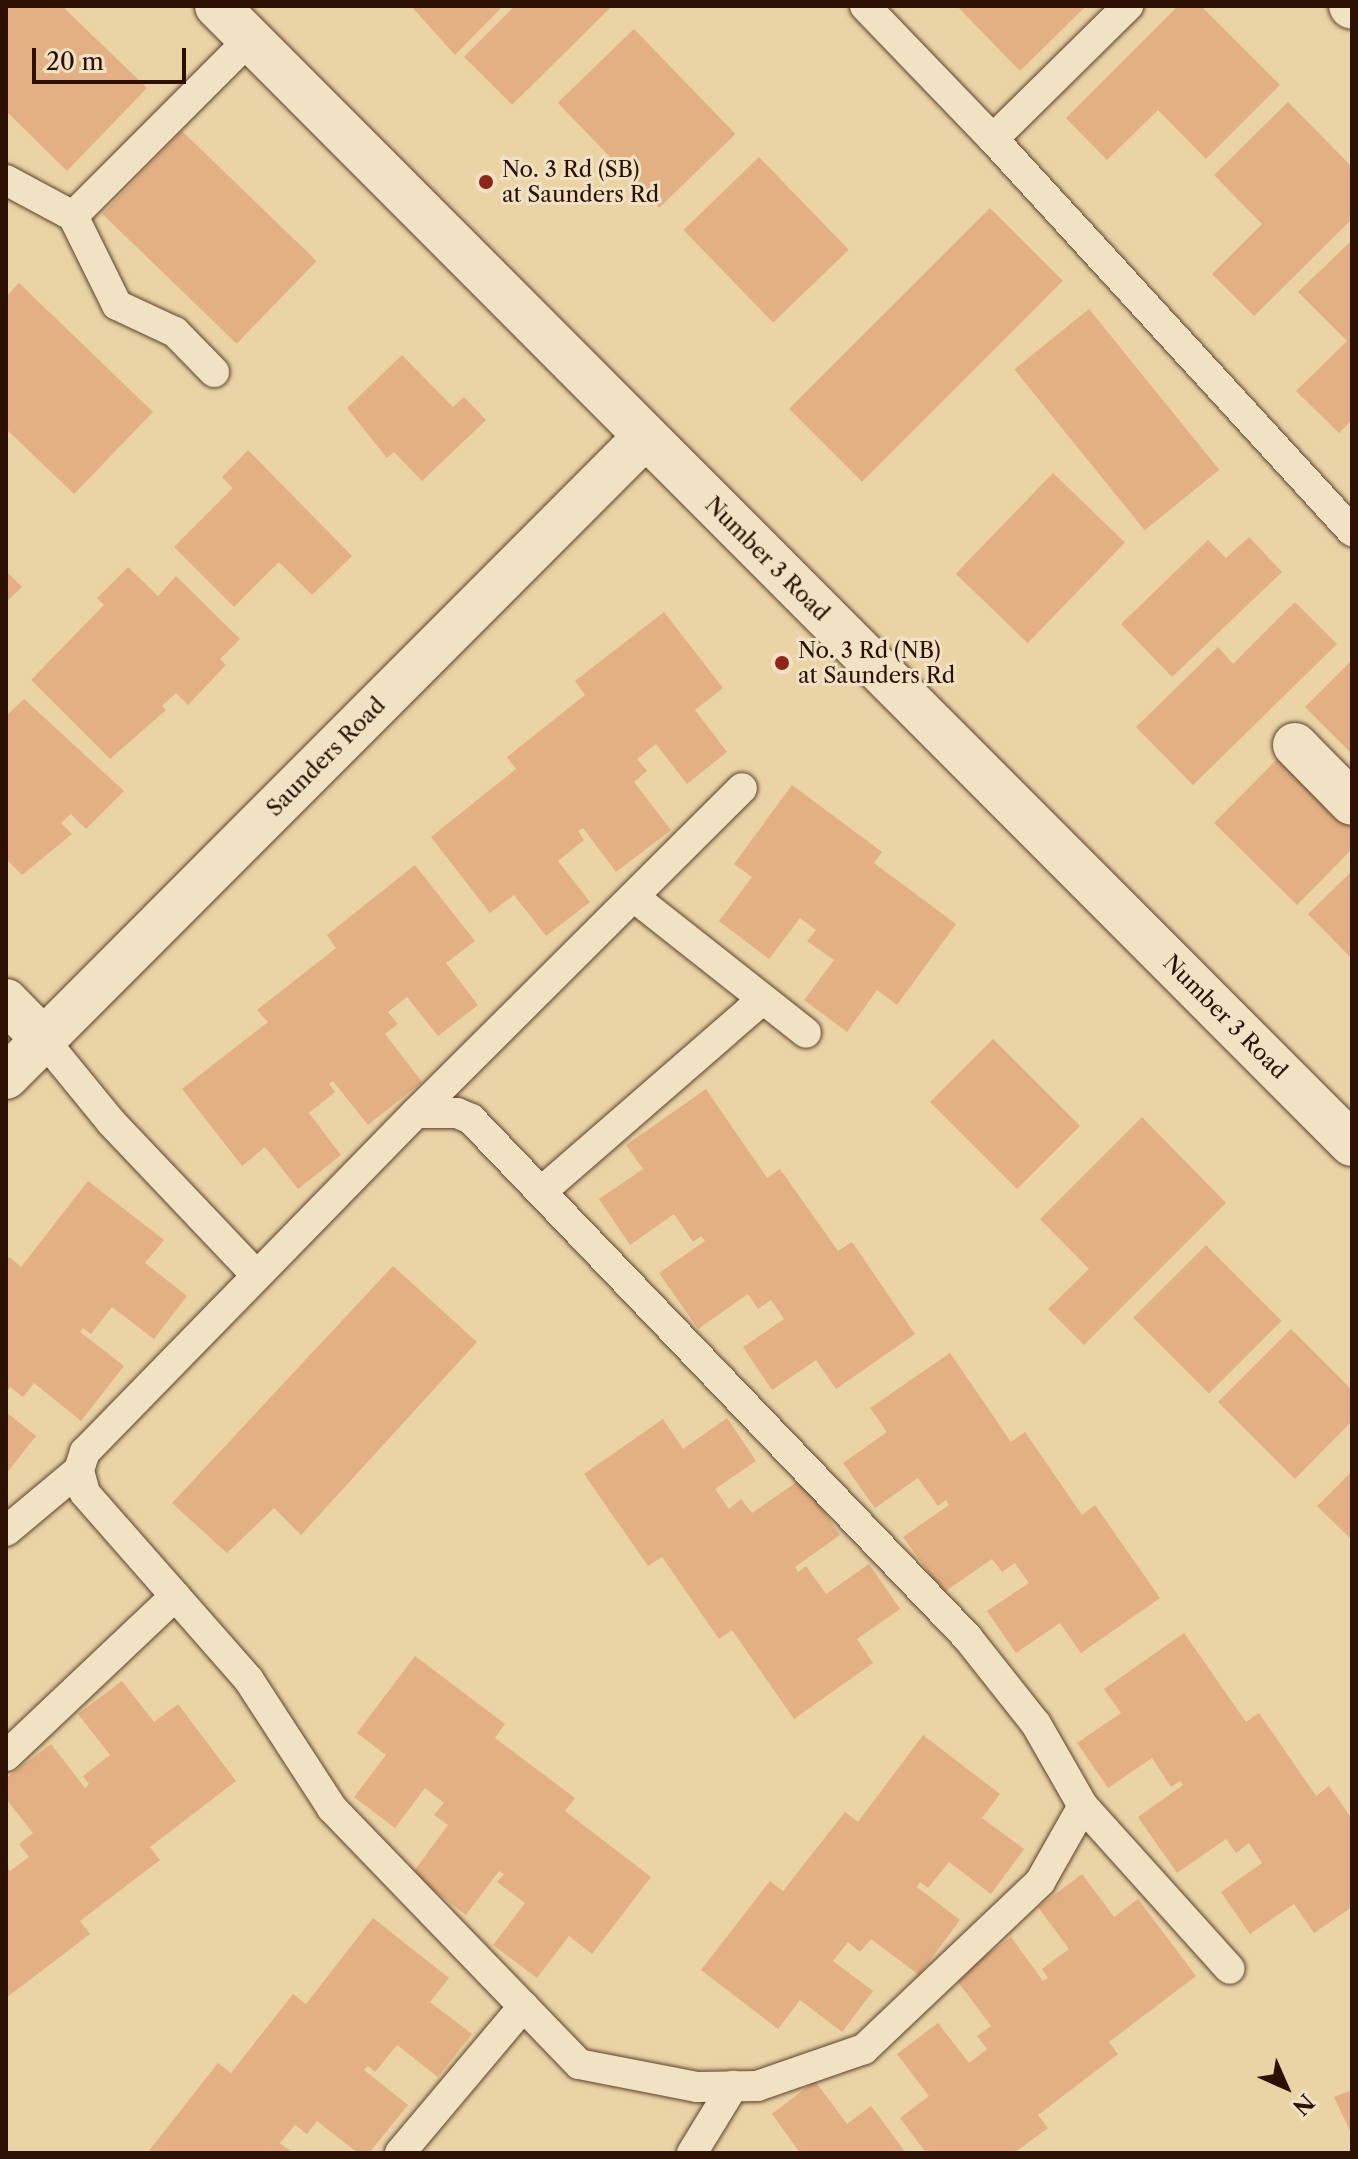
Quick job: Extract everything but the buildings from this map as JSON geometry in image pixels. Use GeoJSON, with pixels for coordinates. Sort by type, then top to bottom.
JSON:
{"type":"FeatureCollection","features":[{"type":"Feature","properties":{"kind":"main road","name":"Number 3 Road"},"geometry":{"type":"LineString","coordinates":[[217,6],[1352,1144]]}},
{"type":"Feature","properties":{"kind":"main road","name":"Saunders Road"},"geometry":{"type":"LineString","coordinates":[[6,1077],[645,437]]}},
{"type":"Feature","properties":{"kind":"main road"},"geometry":{"type":"LineString","coordinates":[[1295,745],[1352,803]]}},
{"type":"Feature","properties":{"kind":"main road"},"geometry":{"type":"LineString","coordinates":[[6,1001],[44,1040]]}},
{"type":"Feature","properties":{"kind":"lane"},"geometry":{"type":"LineString","coordinates":[[865,6],[993,139],[1352,531]]}},
{"type":"Feature","properties":{"kind":"lane"},"geometry":{"type":"LineString","coordinates":[[993,139],[1128,6]]}},
{"type":"Feature","properties":{"kind":"lane"},"geometry":{"type":"LineString","coordinates":[[73,216],[250,39]]}},
{"type":"Feature","properties":{"kind":"lane"},"geometry":{"type":"LineString","coordinates":[[6,180],[73,216],[117,305],[175,332],[214,372]]}},
{"type":"Feature","properties":{"kind":"lane"},"geometry":{"type":"LineString","coordinates":[[6,1531],[79,1470],[85,1452],[256,1275],[742,788]]}},
{"type":"Feature","properties":{"kind":"lane"},"geometry":{"type":"LineString","coordinates":[[634,897],[806,1033]]}},
{"type":"Feature","properties":{"kind":"lane"},"geometry":{"type":"LineString","coordinates":[[541,1192],[763,999]]}},
{"type":"Feature","properties":{"kind":"lane"},"geometry":{"type":"LineString","coordinates":[[44,1040],[111,1122],[256,1275]]}},
{"type":"Feature","properties":{"kind":"lane"},"geometry":{"type":"LineString","coordinates":[[416,1113],[457,1113],[471,1119],[967,1637],[1036,1724],[1083,1806],[1230,1969]]}},
{"type":"Feature","properties":{"kind":"lane"},"geometry":{"type":"LineString","coordinates":[[79,1470],[85,1493],[249,1680],[332,1808],[579,2064],[697,2087],[757,2086],[864,2049],[1040,1882],[1083,1806]]}},
{"type":"Feature","properties":{"kind":"lane"},"geometry":{"type":"LineString","coordinates":[[9,1748],[175,1596]]}},
{"type":"Feature","properties":{"kind":"lane"},"geometry":{"type":"LineString","coordinates":[[412,2149],[524,2006]]}},
{"type":"Feature","properties":{"kind":"lane"},"geometry":{"type":"LineString","coordinates":[[692,2153],[733,2086]]}},
{"type":"Feature","properties":{"kind":"place","name":"No. 3 Rd (SB) at Saunders Rd"},"geometry":{"type":"Point","coordinates":[486,182]}},
{"type":"Feature","properties":{"kind":"place","name":"No. 3 Rd (NB) at Saunders Rd"},"geometry":{"type":"Point","coordinates":[782,663]}}]}
